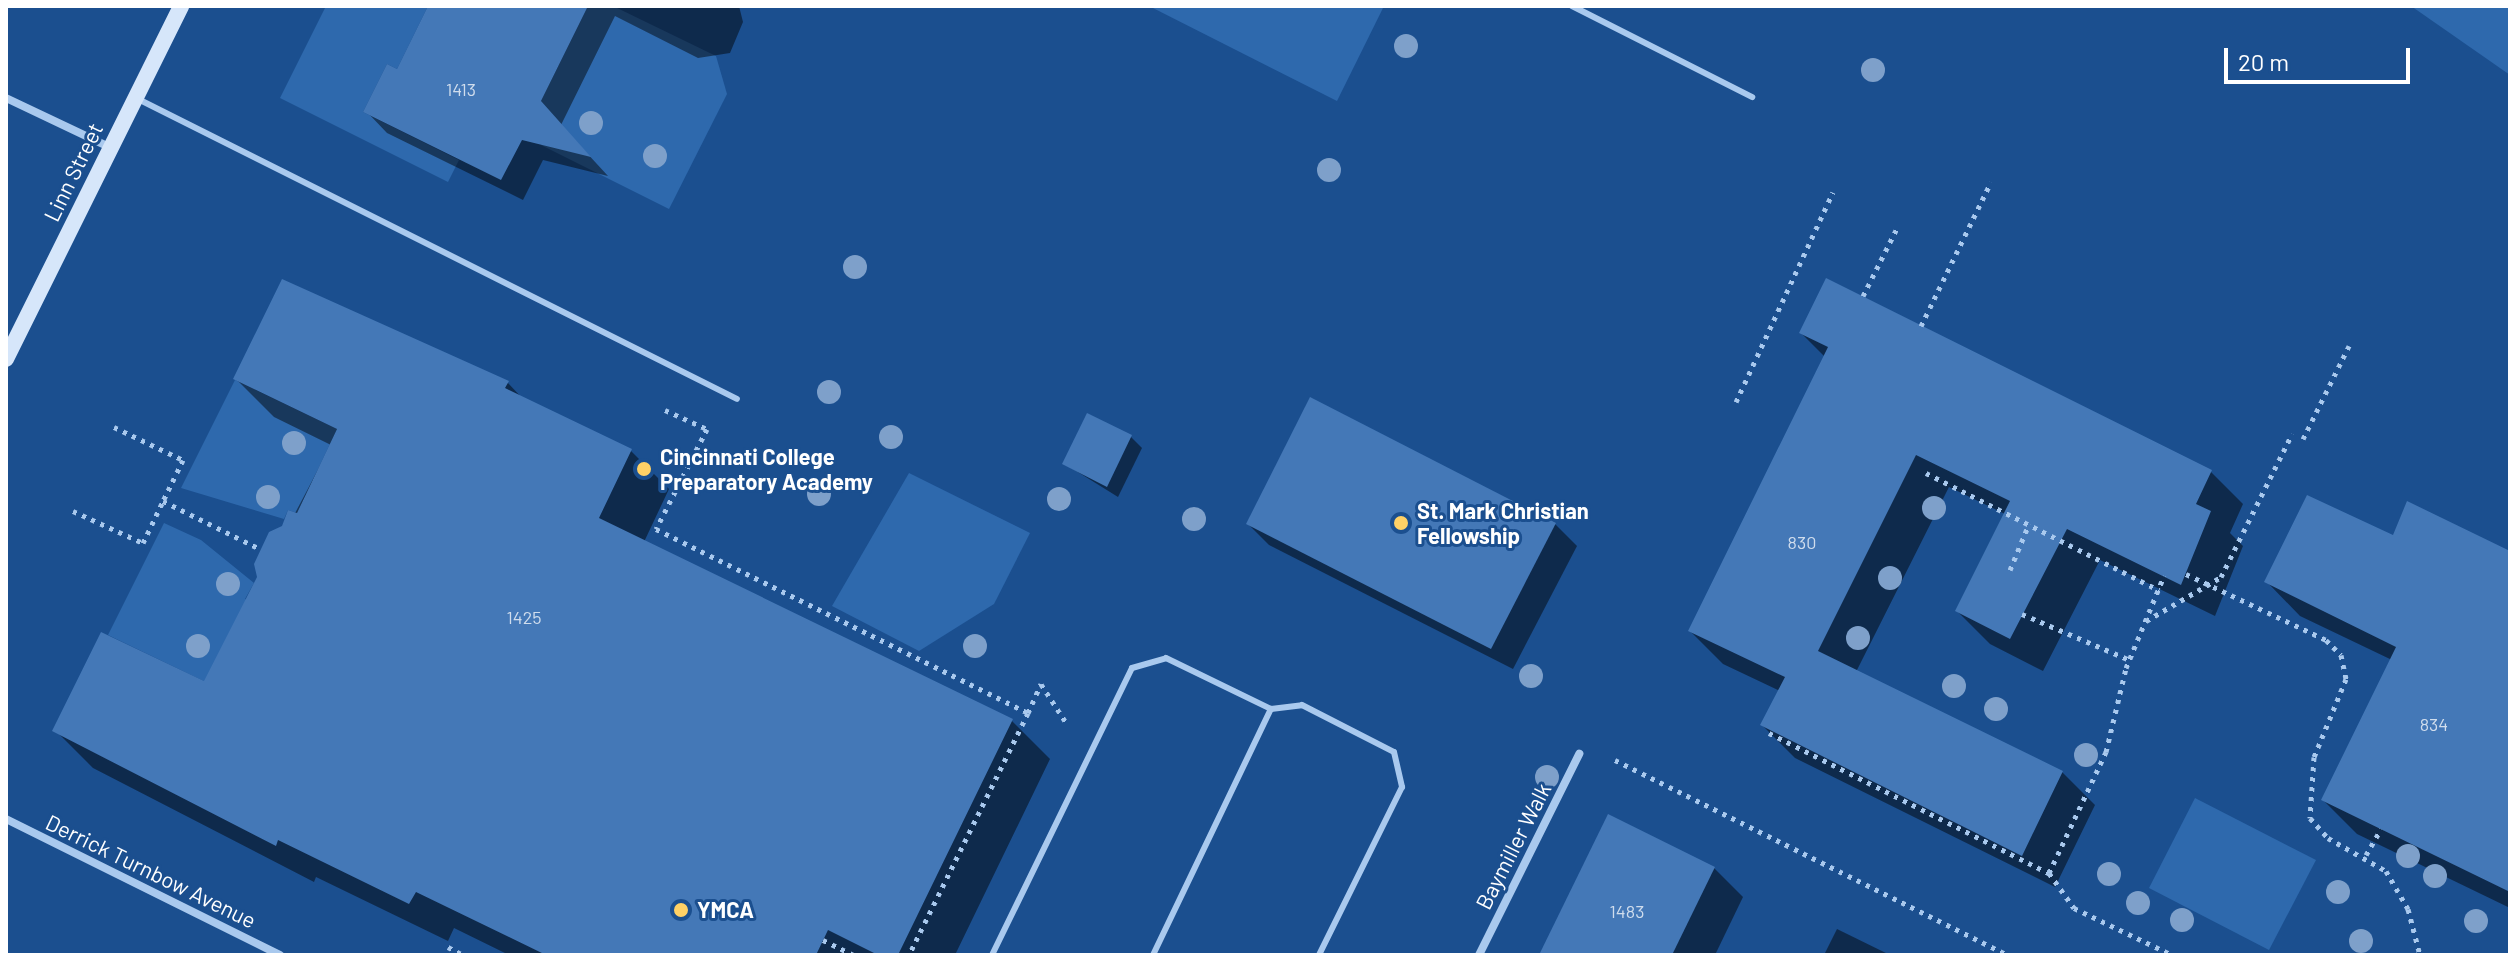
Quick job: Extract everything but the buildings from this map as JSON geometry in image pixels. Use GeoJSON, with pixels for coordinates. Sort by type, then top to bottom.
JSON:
{"type":"FeatureCollection","features":[{"type":"Feature","properties":{"kind":"street","name":"Linn Street"},"geometry":{"type":"LineString","coordinates":[[6,359],[181,6]]}},
{"type":"Feature","properties":{"kind":"street"},"geometry":{"type":"LineString","coordinates":[[6,98],[109,147]]}},
{"type":"Feature","properties":{"kind":"street","name":"Baymiller Walk"},"geometry":{"type":"LineString","coordinates":[[1479,955],[1579,754]]}},
{"type":"Feature","properties":{"kind":"street","name":"Derrick Turnbow Avenue"},"geometry":{"type":"LineString","coordinates":[[6,819],[280,955]]}},
{"type":"Feature","properties":{"kind":"lane"},"geometry":{"type":"LineString","coordinates":[[1572,6],[1752,97]]}},
{"type":"Feature","properties":{"kind":"lane"},"geometry":{"type":"LineString","coordinates":[[135,98],[737,399]]}},
{"type":"Feature","properties":{"kind":"lane"},"geometry":{"type":"LineString","coordinates":[[992,955],[1132,668],[1166,658],[1271,709],[1302,705],[1394,752],[1402,787],[1319,955]]}},
{"type":"Feature","properties":{"kind":"lane"},"geometry":{"type":"LineString","coordinates":[[1153,955],[1271,709]]}},
{"type":"Feature","properties":{"kind":"path"},"geometry":{"type":"LineString","coordinates":[[1921,326],[1991,182]]}},
{"type":"Feature","properties":{"kind":"path"},"geometry":{"type":"LineString","coordinates":[[1736,402],[1833,192]]}},
{"type":"Feature","properties":{"kind":"path"},"geometry":{"type":"LineString","coordinates":[[1863,296],[1898,226]]}},
{"type":"Feature","properties":{"kind":"path"},"geometry":{"type":"LineString","coordinates":[[2303,439],[2349,346]]}},
{"type":"Feature","properties":{"kind":"path"},"geometry":{"type":"LineString","coordinates":[[665,410],[707,429],[656,529],[1028,713]]}},
{"type":"Feature","properties":{"kind":"path"},"geometry":{"type":"LineString","coordinates":[[73,511],[143,543],[183,460],[114,427]]}},
{"type":"Feature","properties":{"kind":"path"},"geometry":{"type":"LineString","coordinates":[[2145,622],[2221,577],[2292,434]]}},
{"type":"Feature","properties":{"kind":"path"},"geometry":{"type":"LineString","coordinates":[[1926,473],[2159,590]]}},
{"type":"Feature","properties":{"kind":"path"},"geometry":{"type":"LineString","coordinates":[[163,501],[260,549]]}},
{"type":"Feature","properties":{"kind":"path"},"geometry":{"type":"LineString","coordinates":[[2010,570],[2029,524]]}},
{"type":"Feature","properties":{"kind":"path"},"geometry":{"type":"LineString","coordinates":[[2186,574],[2211,582],[2326,640],[2341,655],[2346,679],[2314,757],[2310,818],[2328,838],[2366,855],[2386,871],[2408,909],[2420,955]]}},
{"type":"Feature","properties":{"kind":"path"},"geometry":{"type":"LineString","coordinates":[[2049,873],[2106,752],[2130,660],[2164,576]]}},
{"type":"Feature","properties":{"kind":"path"},"geometry":{"type":"LineString","coordinates":[[2022,614],[2130,660]]}},
{"type":"Feature","properties":{"kind":"path"},"geometry":{"type":"LineString","coordinates":[[909,955],[1041,684]]}},
{"type":"Feature","properties":{"kind":"path"},"geometry":{"type":"LineString","coordinates":[[1769,733],[2049,873],[2074,908],[2172,955]]}},
{"type":"Feature","properties":{"kind":"path"},"geometry":{"type":"LineString","coordinates":[[1579,754],[1598,751],[2008,955]]}},
{"type":"Feature","properties":{"kind":"path"},"geometry":{"type":"LineString","coordinates":[[2366,855],[2381,829]]}},
{"type":"Feature","properties":{"kind":"path"},"geometry":{"type":"LineString","coordinates":[[823,940],[854,955]]}},
{"type":"Feature","properties":{"kind":"path"},"geometry":{"type":"LineString","coordinates":[[448,947],[463,955]]}},
{"type":"Feature","properties":{"kind":"shaded area"},"geometry":{"type":"Polygon","coordinates":[[[326,6],[428,6],[397,69],[387,64],[363,112],[459,160],[448,182],[280,98],[326,6]]]}},
{"type":"Feature","properties":{"kind":"shaded area"},"geometry":{"type":"Polygon","coordinates":[[[588,6],[613,6],[716,56],[727,94],[669,209],[541,145],[537,109],[588,6]]]}},
{"type":"Feature","properties":{"kind":"shaded area"},"geometry":{"type":"Polygon","coordinates":[[[1149,6],[1384,6],[1337,101],[1149,6]]]}},
{"type":"Feature","properties":{"kind":"shaded area"},"geometry":{"type":"Polygon","coordinates":[[[2411,6],[2510,6],[2510,75],[2411,6]]]}},
{"type":"Feature","properties":{"kind":"shaded area"},"geometry":{"type":"Polygon","coordinates":[[[235,380],[337,429],[297,513],[288,510],[284,519],[181,488],[235,380]]]}},
{"type":"Feature","properties":{"kind":"shaded area"},"geometry":{"type":"Polygon","coordinates":[[[909,473],[1030,533],[994,604],[919,651],[832,606],[909,473]]]}},
{"type":"Feature","properties":{"kind":"shaded area"},"geometry":{"type":"Polygon","coordinates":[[[164,523],[201,540],[254,583],[245,599],[252,602],[212,685],[108,635],[164,523]]]}},
{"type":"Feature","properties":{"kind":"shaded area"},"geometry":{"type":"Polygon","coordinates":[[[2195,798],[2316,860],[2269,950],[2149,888],[2195,798]]]}},
{"type":"Feature","properties":{"kind":"place","name":"Cincinnati College Preparatory Academy"},"geometry":{"type":"Point","coordinates":[644,469]}},
{"type":"Feature","properties":{"kind":"place","name":"St. Mark Christian Fellowship"},"geometry":{"type":"Point","coordinates":[1401,523]}},
{"type":"Feature","properties":{"kind":"place","name":"YMCA"},"geometry":{"type":"Point","coordinates":[681,910]}}]}
